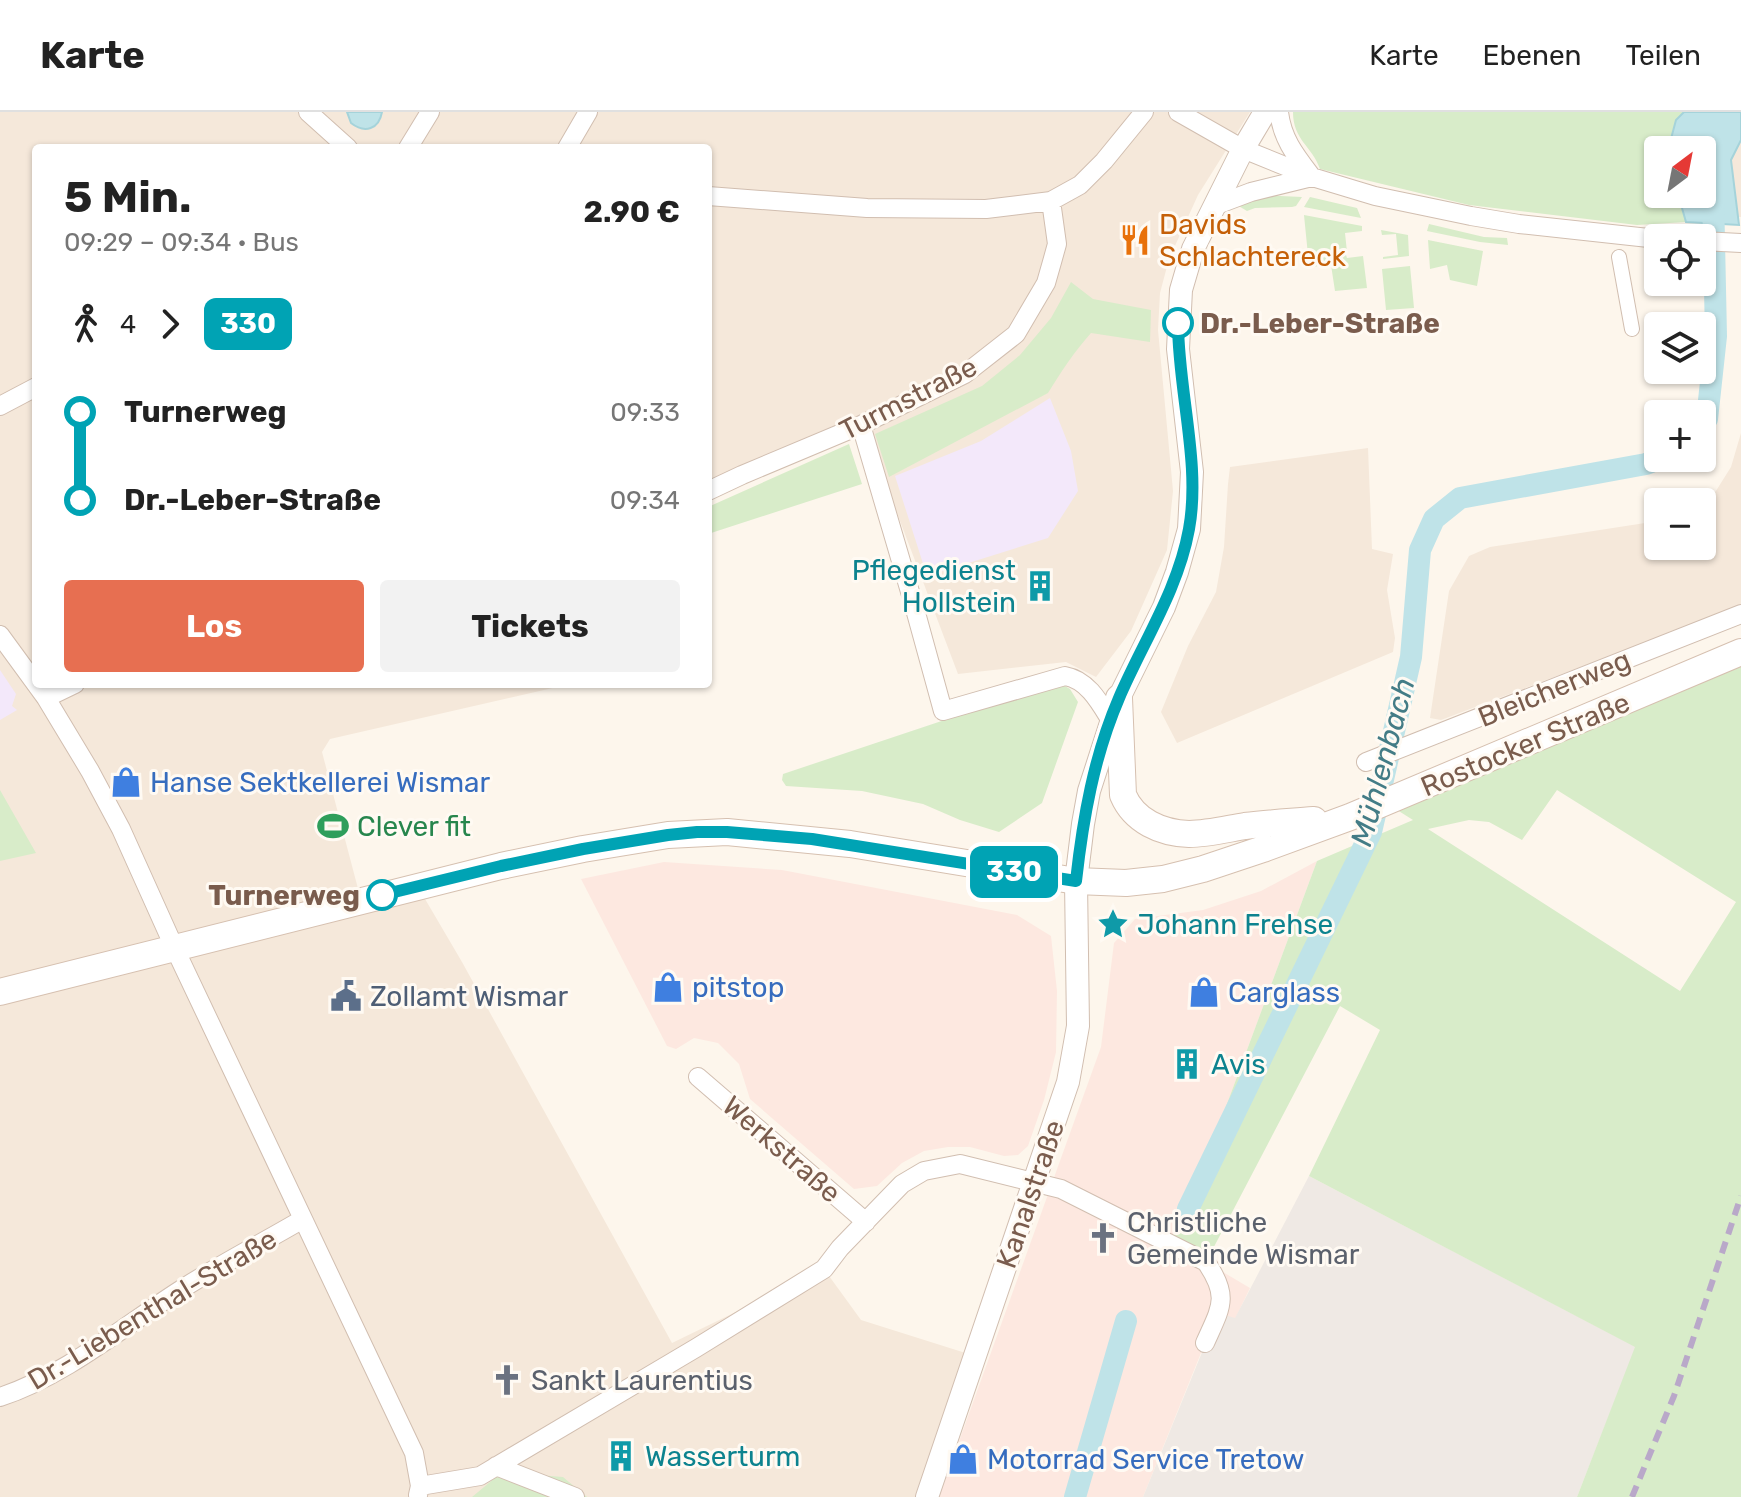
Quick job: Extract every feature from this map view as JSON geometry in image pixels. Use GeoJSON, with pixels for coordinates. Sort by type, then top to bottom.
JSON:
{"type":"FeatureCollection","features":[{"type":"Feature","properties":{"kind":"main road","name":"Rostocker Straße"},"geometry":{"type":"LineString","coordinates":[[1076,881],[1126,883],[1163,879],[1263,849],[1350,817],[1741,652]]}},
{"type":"Feature","properties":{"kind":"main road"},"geometry":{"type":"LineString","coordinates":[[1115,709],[1123,795],[1127,807],[1149,824],[1190,834],[1350,817]]}},
{"type":"Feature","properties":{"kind":"main road"},"geometry":{"type":"LineString","coordinates":[[0,992],[501,866],[583,849],[697,832],[812,839],[1076,881]]}},
{"type":"Feature","properties":{"kind":"street"},"geometry":{"type":"LineString","coordinates":[[308,112],[344,144]]}},
{"type":"Feature","properties":{"kind":"street"},"geometry":{"type":"LineString","coordinates":[[410,144],[430,112]]}},
{"type":"Feature","properties":{"kind":"street"},"geometry":{"type":"LineString","coordinates":[[569,144],[588,112]]}},
{"type":"Feature","properties":{"kind":"street"},"geometry":{"type":"LineString","coordinates":[[712,196],[867,208],[986,209],[1051,201],[1080,185],[1144,112]]}},
{"type":"Feature","properties":{"kind":"street"},"geometry":{"type":"LineString","coordinates":[[1178,112],[1243,149],[1312,177],[1375,196],[1519,224],[1644,237]]}},
{"type":"Feature","properties":{"kind":"street"},"geometry":{"type":"LineString","coordinates":[[1076,881],[1089,791],[1115,709],[1164,607],[1189,529],[1192,472],[1179,354],[1181,290],[1193,249],[1265,112]]}},
{"type":"Feature","properties":{"kind":"street"},"geometry":{"type":"LineString","coordinates":[[1279,112],[1290,150],[1312,177]]}},
{"type":"Feature","properties":{"kind":"street"},"geometry":{"type":"LineString","coordinates":[[1214,206],[1251,192],[1312,177]]}},
{"type":"Feature","properties":{"kind":"street","name":"Turmstraße"},"geometry":{"type":"LineString","coordinates":[[712,489],[861,425],[965,374],[1016,334],[1046,283],[1057,244],[1051,201]]}},
{"type":"Feature","properties":{"kind":"street"},"geometry":{"type":"LineString","coordinates":[[1716,242],[1741,243]]}},
{"type":"Feature","properties":{"kind":"street"},"geometry":{"type":"LineString","coordinates":[[1619,257],[1632,329]]}},
{"type":"Feature","properties":{"kind":"street"},"geometry":{"type":"LineString","coordinates":[[0,406],[32,389]]}},
{"type":"Feature","properties":{"kind":"street"},"geometry":{"type":"LineString","coordinates":[[861,425],[943,711],[1065,676],[1073,677],[1115,709]]}},
{"type":"Feature","properties":{"kind":"street","name":"Bleicherweg"},"geometry":{"type":"LineString","coordinates":[[1366,762],[1741,614]]}},
{"type":"Feature","properties":{"kind":"street"},"geometry":{"type":"LineString","coordinates":[[0,635],[32,679]]}},
{"type":"Feature","properties":{"kind":"street"},"geometry":{"type":"LineString","coordinates":[[39,688],[90,771],[121,829],[414,1453],[418,1492],[480,1476],[696,1348],[824,1269],[902,1184],[924,1171],[960,1164],[1061,1189],[1206,1262],[1217,1278],[1221,1292],[1218,1313],[1205,1343]]}},
{"type":"Feature","properties":{"kind":"street"},"geometry":{"type":"LineString","coordinates":[[46,698],[67,688]]}},
{"type":"Feature","properties":{"kind":"street","name":"Kanalstraße"},"geometry":{"type":"LineString","coordinates":[[927,1497],[1068,1082],[1078,1026],[1076,881]]}},
{"type":"Feature","properties":{"kind":"street","name":"Werkstraße"},"geometry":{"type":"LineString","coordinates":[[698,1077],[866,1222]]}},
{"type":"Feature","properties":{"kind":"street","name":"Dr.-Liebenthal-Straße"},"geometry":{"type":"LineString","coordinates":[[0,1397],[49,1375],[185,1287],[303,1219]]}},
{"type":"Feature","properties":{"kind":"street"},"geometry":{"type":"LineString","coordinates":[[496,1466],[575,1497]]}},
{"type":"Feature","properties":{"kind":"shaded area"},"geometry":{"type":"Polygon","coordinates":[[[0,112],[1250,112],[1198,195],[1169,259],[1160,293],[1158,330],[1173,491],[1167,550],[1131,631],[1096,677],[1066,662],[958,674],[861,425],[712,489],[712,144],[32,144],[32,688],[553,688],[330,739],[322,752],[361,900],[418,887],[672,1343],[824,1269],[861,1320],[975,1356],[927,1497],[0,1497],[0,112]]]}},
{"type":"Feature","properties":{"kind":"shaded area"},"geometry":{"type":"Polygon","coordinates":[[[1741,140],[1741,217],[1738,217],[1731,160],[1741,140]]]}},
{"type":"Feature","properties":{"kind":"shaded area"},"geometry":{"type":"Polygon","coordinates":[[[1050,398],[1071,451],[1078,491],[1048,538],[927,576],[895,476],[981,441],[1050,398]]]}},
{"type":"Feature","properties":{"kind":"shaded area"},"geometry":{"type":"Polygon","coordinates":[[[1741,433],[1741,606],[1441,720],[1430,718],[1449,591],[1469,556],[1490,547],[1644,523],[1644,560],[1716,560],[1716,491],[1731,467],[1741,433]]]}},
{"type":"Feature","properties":{"kind":"shaded area"},"geometry":{"type":"Polygon","coordinates":[[[1368,448],[1372,549],[1393,554],[1387,590],[1395,638],[1393,652],[1177,743],[1161,712],[1188,646],[1216,592],[1224,547],[1230,467],[1368,448]]]}},
{"type":"Feature","properties":{"kind":"shaded area"},"geometry":{"type":"Polygon","coordinates":[[[0,670],[16,694],[12,706],[17,710],[0,720],[0,670]]]}},
{"type":"Feature","properties":{"kind":"shaded area"},"geometry":{"type":"Polygon","coordinates":[[[1317,861],[1188,1209],[1172,1237],[1250,1288],[1235,1319],[1219,1314],[1143,1497],[939,1497],[1101,1047],[1114,943],[1135,919],[1203,910],[1261,891],[1317,861]]]}},
{"type":"Feature","properties":{"kind":"shaded area"},"geometry":{"type":"Polygon","coordinates":[[[664,862],[782,870],[1017,915],[1051,936],[1057,991],[1056,1052],[1028,1146],[1018,1155],[1004,1156],[970,1147],[924,1151],[902,1163],[877,1186],[854,1189],[750,1099],[739,1064],[718,1043],[694,1038],[676,1049],[667,1046],[581,879],[664,862]]]}},
{"type":"Feature","properties":{"kind":"shaded area"},"geometry":{"type":"Polygon","coordinates":[[[1309,1176],[1636,1347],[1577,1497],[1143,1497],[1218,1313],[1235,1318],[1309,1176]]]}},
{"type":"Feature","properties":{"kind":"green space"},"geometry":{"type":"Polygon","coordinates":[[[1293,112],[1741,112],[1741,140],[1731,160],[1739,225],[1686,222],[1637,225],[1469,205],[1320,169],[1296,129],[1293,112]]]}},
{"type":"Feature","properties":{"kind":"green space"},"geometry":{"type":"Polygon","coordinates":[[[1262,195],[1302,197],[1292,207],[1247,211],[1237,205],[1262,195]]]}},
{"type":"Feature","properties":{"kind":"green space"},"geometry":{"type":"Polygon","coordinates":[[[1310,197],[1357,208],[1361,218],[1304,207],[1310,197]]]}},
{"type":"Feature","properties":{"kind":"green space"},"geometry":{"type":"Polygon","coordinates":[[[1304,215],[1362,226],[1362,231],[1345,233],[1347,252],[1308,255],[1304,215]]]}},
{"type":"Feature","properties":{"kind":"green space"},"geometry":{"type":"Polygon","coordinates":[[[1429,224],[1484,237],[1507,238],[1508,245],[1427,231],[1429,224]]]}},
{"type":"Feature","properties":{"kind":"green space"},"geometry":{"type":"Polygon","coordinates":[[[1381,230],[1408,235],[1409,256],[1383,259],[1398,255],[1396,234],[1382,235],[1381,230]]]}},
{"type":"Feature","properties":{"kind":"green space"},"geometry":{"type":"Polygon","coordinates":[[[1428,240],[1483,251],[1477,286],[1450,280],[1447,265],[1430,269],[1428,240]]]}},
{"type":"Feature","properties":{"kind":"green space"},"geometry":{"type":"Polygon","coordinates":[[[1346,255],[1347,258],[1363,256],[1367,288],[1335,291],[1331,265],[1309,267],[1309,259],[1346,255]]]}},
{"type":"Feature","properties":{"kind":"green space"},"geometry":{"type":"Polygon","coordinates":[[[1410,266],[1414,308],[1386,310],[1382,269],[1410,266]]]}},
{"type":"Feature","properties":{"kind":"green space"},"geometry":{"type":"Polygon","coordinates":[[[1071,282],[1093,299],[1151,310],[1150,342],[1091,333],[1048,393],[889,477],[875,434],[982,386],[1020,355],[1051,318],[1071,282]]]}},
{"type":"Feature","properties":{"kind":"green space"},"geometry":{"type":"Polygon","coordinates":[[[849,444],[862,484],[712,533],[712,505],[849,444]]]}},
{"type":"Feature","properties":{"kind":"green space"},"geometry":{"type":"Polygon","coordinates":[[[1741,652],[1741,1497],[1577,1497],[1635,1347],[1309,1176],[1380,1030],[1340,1006],[1206,1262],[1172,1237],[1188,1209],[1317,861],[1413,820],[1386,803],[1741,652]],[[1557,790],[1522,840],[1489,822],[1469,820],[1428,829],[1680,991],[1736,902],[1557,790]]]}},
{"type":"Feature","properties":{"kind":"green space"},"geometry":{"type":"Polygon","coordinates":[[[1058,682],[1070,689],[1078,702],[1042,803],[999,832],[923,804],[862,791],[786,786],[782,780],[783,774],[1058,682]]]}},
{"type":"Feature","properties":{"kind":"green space"},"geometry":{"type":"Polygon","coordinates":[[[0,790],[36,853],[0,861],[0,790]]]}},
{"type":"Feature","properties":{"kind":"green space"},"geometry":{"type":"Polygon","coordinates":[[[502,1472],[563,1477],[587,1497],[472,1497],[502,1472]]]}},
{"type":"Feature","properties":{"kind":"water"},"geometry":{"type":"Polygon","coordinates":[[[347,112],[382,112],[375,126],[366,129],[351,123],[347,112]]]}},
{"type":"Feature","properties":{"kind":"water"},"geometry":{"type":"Polygon","coordinates":[[[1684,112],[1741,112],[1741,140],[1731,160],[1739,225],[1686,222],[1682,208],[1716,208],[1716,136],[1672,136],[1676,120],[1684,112]]]}},
{"type":"Feature","properties":{"kind":"waterway","name":"Mühlenbach"},"geometry":{"type":"LineString","coordinates":[[1709,400],[1716,336],[1713,208]]}},
{"type":"Feature","properties":{"kind":"waterway","name":"Mühlenbach"},"geometry":{"type":"LineString","coordinates":[[1188,1209],[1371,832],[1411,657],[1420,550],[1434,519],[1460,498],[1644,464]]}},
{"type":"Feature","properties":{"kind":"waterway","name":"Mühlenbach"},"geometry":{"type":"LineString","coordinates":[[1075,1497],[1126,1321]]}},
{"type":"Feature","properties":{"kind":"railway"},"geometry":{"type":"LineString","coordinates":[[1632,1497],[1674,1396],[1741,1196]]}},
{"type":"Feature","properties":{"kind":"bus line","name":"330"},"geometry":{"type":"LineString","coordinates":[[382,895],[583,849],[697,832],[812,839],[1076,881],[1089,791],[1105,739],[1119,698],[1164,607],[1189,529],[1192,472],[1178,323]]}},
{"type":"Feature","properties":{"kind":"place","name":"Davids Schlachtereck"},"geometry":{"type":"Point","coordinates":[1135,240]}},
{"type":"Feature","properties":{"kind":"place","name":"Dr.-Leber-Straße"},"geometry":{"type":"Point","coordinates":[1178,323]}},
{"type":"Feature","properties":{"kind":"place","name":"Pflegedienst Hollstein"},"geometry":{"type":"Point","coordinates":[1040,586]}},
{"type":"Feature","properties":{"kind":"place","name":"Hanse Sektkellerei Wismar"},"geometry":{"type":"Point","coordinates":[126,782]}},
{"type":"Feature","properties":{"kind":"place","name":"Clever fit"},"geometry":{"type":"Point","coordinates":[333,826]}},
{"type":"Feature","properties":{"kind":"place","name":"Turnerweg"},"geometry":{"type":"Point","coordinates":[382,895]}},
{"type":"Feature","properties":{"kind":"place","name":"Johann Frehse"},"geometry":{"type":"Point","coordinates":[1113,924]}},
{"type":"Feature","properties":{"kind":"place","name":"pitstop"},"geometry":{"type":"Point","coordinates":[668,987]}},
{"type":"Feature","properties":{"kind":"place","name":"Carglass"},"geometry":{"type":"Point","coordinates":[1204,992]}},
{"type":"Feature","properties":{"kind":"place","name":"Zollamt Wismar"},"geometry":{"type":"Point","coordinates":[346,996]}},
{"type":"Feature","properties":{"kind":"place","name":"Avis"},"geometry":{"type":"Point","coordinates":[1187,1064]}},
{"type":"Feature","properties":{"kind":"place","name":"Christliche Gemeinde Wismar"},"geometry":{"type":"Point","coordinates":[1103,1238]}},
{"type":"Feature","properties":{"kind":"place","name":"Sankt Laurentius"},"geometry":{"type":"Point","coordinates":[507,1380]}},
{"type":"Feature","properties":{"kind":"place","name":"Wasserturm"},"geometry":{"type":"Point","coordinates":[621,1456]}},
{"type":"Feature","properties":{"kind":"place","name":"Motorrad Service Tretow"},"geometry":{"type":"Point","coordinates":[963,1459]}}]}
